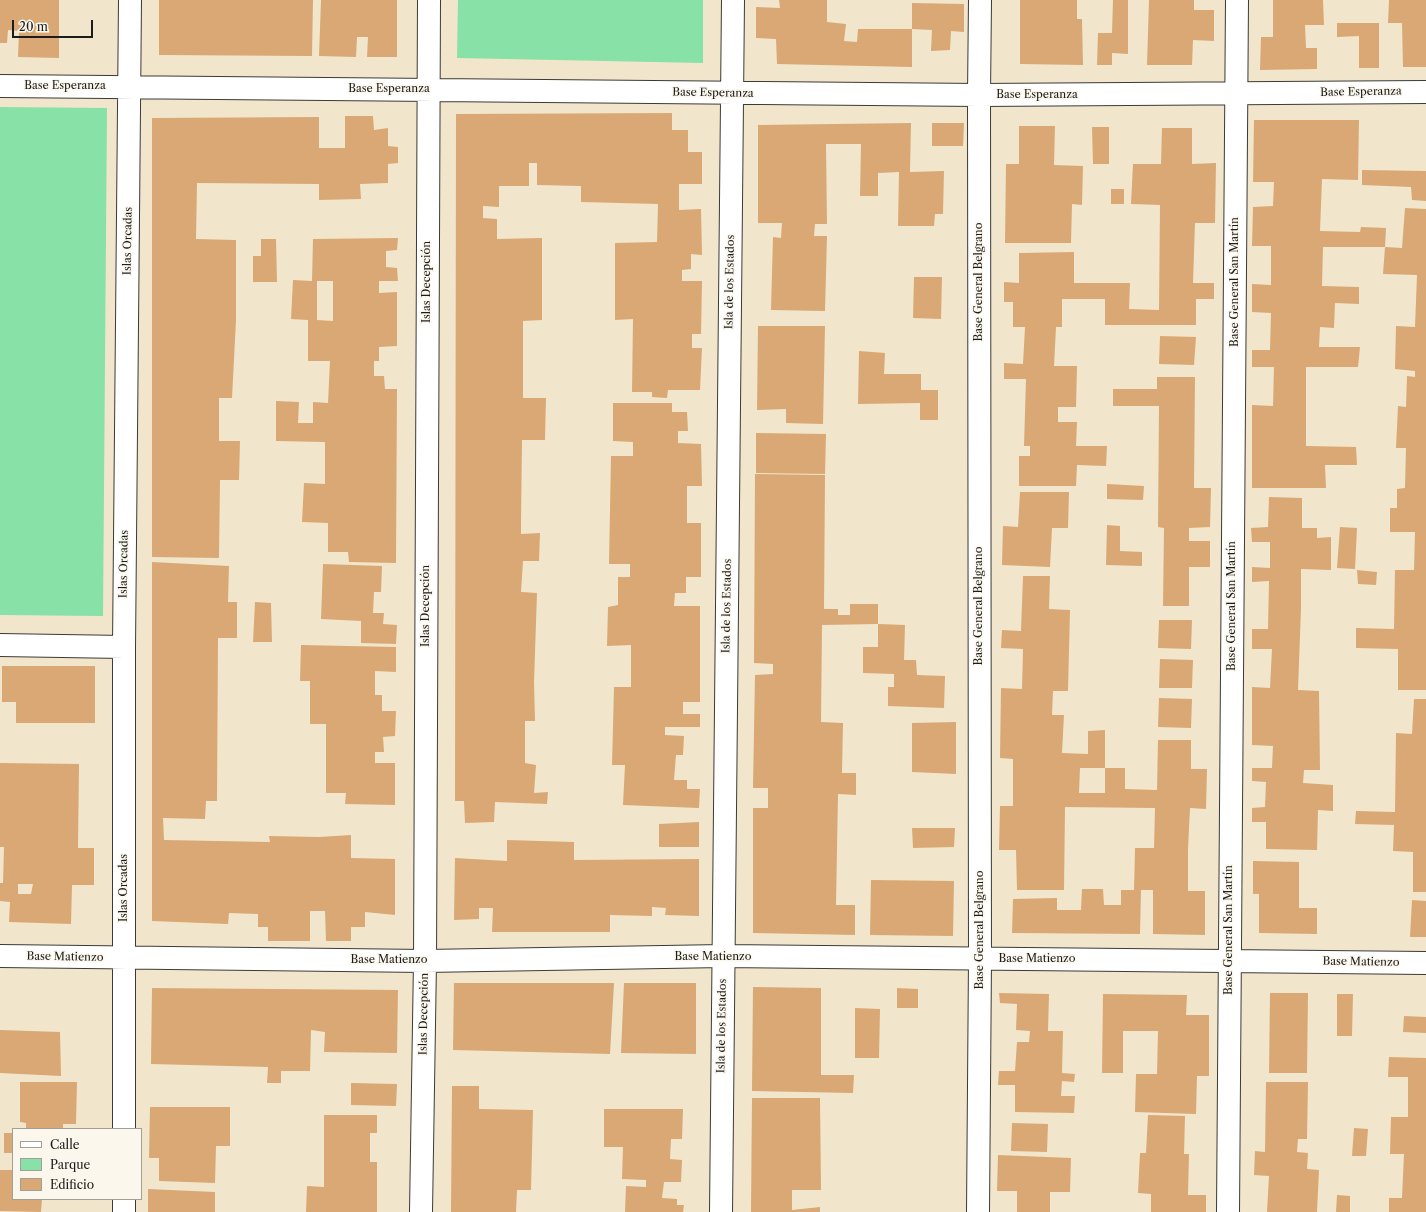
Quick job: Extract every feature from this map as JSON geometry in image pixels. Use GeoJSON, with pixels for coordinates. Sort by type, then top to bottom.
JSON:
{"type":"FeatureCollection","features":[{"type":"Feature","properties":{"kind":"street","name":"Islas Orcadas"},"geometry":{"type":"LineString","coordinates":[[124,1128],[124,647],[130,0]]}},
{"type":"Feature","properties":{"kind":"street","name":"Islas Decepción"},"geometry":{"type":"LineString","coordinates":[[421,1212],[425,961],[429,0]]}},
{"type":"Feature","properties":{"kind":"street","name":"Isla de los Estados"},"geometry":{"type":"LineString","coordinates":[[720,1212],[733,0]]}},
{"type":"Feature","properties":{"kind":"street","name":"Base General Belgrano"},"geometry":{"type":"LineString","coordinates":[[978,1212],[980,959],[980,0]]}},
{"type":"Feature","properties":{"kind":"street","name":"Base General San Martín"},"geometry":{"type":"LineString","coordinates":[[1228,1212],[1237,0]]}},
{"type":"Feature","properties":{"kind":"street","name":"Base Esperanza"},"geometry":{"type":"LineString","coordinates":[[0,86],[428,89],[732,94],[979,95],[1426,92]]}},
{"type":"Feature","properties":{"kind":"street"},"geometry":{"type":"LineString","coordinates":[[0,645],[124,647]]}},
{"type":"Feature","properties":{"kind":"street","name":"Base Matienzo"},"geometry":{"type":"LineString","coordinates":[[0,956],[425,961],[723,956],[1426,963]]}},
{"type":"Feature","properties":{"kind":"street"},"geometry":{"type":"LineString","coordinates":[[124,1200],[124,1212]]}},
{"type":"Feature","properties":{"kind":"green space"},"geometry":{"type":"Polygon","coordinates":[[[458,0],[703,0],[703,63],[457,58],[458,0]]]}},
{"type":"Feature","properties":{"kind":"green space"},"geometry":{"type":"Polygon","coordinates":[[[0,107],[107,108],[103,616],[0,615],[0,107]]]}},
{"type":"Feature","properties":{"kind":"building"},"geometry":{"type":"Polygon","coordinates":[[[0,0],[59,0],[59,58],[18,57],[19,31],[8,30],[7,43],[0,43],[0,0]]]}},
{"type":"Feature","properties":{"kind":"building"},"geometry":{"type":"Polygon","coordinates":[[[159,0],[313,0],[312,56],[159,55],[159,0]]]}},
{"type":"Feature","properties":{"kind":"building"},"geometry":{"type":"Polygon","coordinates":[[[321,0],[397,0],[397,57],[367,57],[368,37],[357,37],[356,57],[319,56],[321,0]]]}},
{"type":"Feature","properties":{"kind":"building"},"geometry":{"type":"Polygon","coordinates":[[[779,0],[827,0],[827,22],[846,24],[844,41],[857,42],[858,29],[912,29],[912,67],[777,64],[776,39],[756,38],[756,7],[780,8],[779,0]]]}},
{"type":"Feature","properties":{"kind":"building"},"geometry":{"type":"Polygon","coordinates":[[[1020,0],[1077,0],[1077,19],[1082,19],[1083,65],[1020,64],[1020,0]]]}},
{"type":"Feature","properties":{"kind":"building"},"geometry":{"type":"Polygon","coordinates":[[[1113,0],[1128,0],[1128,54],[1112,53],[1112,65],[1097,65],[1098,33],[1112,33],[1113,0]]]}},
{"type":"Feature","properties":{"kind":"building"},"geometry":{"type":"Polygon","coordinates":[[[1149,0],[1194,0],[1194,10],[1214,10],[1214,41],[1193,40],[1192,65],[1147,65],[1149,0]]]}},
{"type":"Feature","properties":{"kind":"building"},"geometry":{"type":"Polygon","coordinates":[[[1273,0],[1323,0],[1324,25],[1305,25],[1306,48],[1317,48],[1317,69],[1260,70],[1261,37],[1273,37],[1273,0]]]}},
{"type":"Feature","properties":{"kind":"building"},"geometry":{"type":"Polygon","coordinates":[[[1389,0],[1426,0],[1426,67],[1403,67],[1402,23],[1388,23],[1389,0]]]}},
{"type":"Feature","properties":{"kind":"building"},"geometry":{"type":"Polygon","coordinates":[[[912,3],[964,4],[964,32],[951,31],[950,50],[931,51],[932,30],[912,29],[912,3]]]}},
{"type":"Feature","properties":{"kind":"building"},"geometry":{"type":"Polygon","coordinates":[[[1337,23],[1379,23],[1379,68],[1359,68],[1359,36],[1337,37],[1337,23]]]}},
{"type":"Feature","properties":{"kind":"building"},"geometry":{"type":"Polygon","coordinates":[[[672,113],[672,130],[688,130],[688,152],[702,152],[702,184],[679,184],[679,210],[701,209],[702,255],[691,254],[691,269],[682,270],[682,281],[702,281],[701,334],[692,334],[692,348],[702,348],[700,390],[668,390],[667,398],[652,397],[652,392],[632,392],[633,319],[615,320],[615,243],[657,242],[658,204],[581,202],[581,186],[537,185],[537,163],[529,163],[529,186],[499,186],[499,207],[483,206],[483,218],[497,219],[497,239],[542,238],[542,320],[523,321],[523,398],[546,398],[545,440],[522,440],[521,522],[521,534],[540,533],[539,561],[523,561],[521,592],[537,593],[534,682],[535,721],[525,721],[525,763],[536,765],[534,793],[548,792],[547,804],[495,802],[494,822],[465,823],[464,801],[455,801],[456,114],[672,113]]]}},
{"type":"Feature","properties":{"kind":"building"},"geometry":{"type":"Polygon","coordinates":[[[345,116],[373,116],[374,130],[388,128],[388,146],[398,147],[398,163],[388,164],[388,183],[360,184],[361,199],[319,200],[319,184],[197,183],[196,239],[236,240],[236,320],[232,398],[219,398],[219,441],[240,441],[239,480],[220,480],[219,558],[152,557],[152,118],[319,117],[319,148],[345,148],[345,116]]]}},
{"type":"Feature","properties":{"kind":"building"},"geometry":{"type":"Polygon","coordinates":[[[1254,120],[1359,120],[1358,180],[1322,179],[1320,231],[1360,232],[1361,227],[1386,228],[1385,247],[1323,247],[1322,286],[1359,287],[1359,304],[1335,303],[1334,328],[1320,327],[1319,347],[1360,347],[1358,367],[1306,367],[1306,446],[1356,447],[1357,465],[1325,465],[1326,488],[1252,488],[1252,405],[1273,406],[1274,367],[1252,367],[1252,350],[1270,350],[1271,313],[1252,312],[1252,284],[1271,285],[1271,246],[1252,246],[1253,207],[1273,206],[1274,182],[1253,182],[1254,120]]]}},
{"type":"Feature","properties":{"kind":"building"},"geometry":{"type":"Polygon","coordinates":[[[911,123],[910,172],[944,171],[943,214],[935,214],[934,226],[898,226],[899,172],[878,173],[878,196],[860,196],[861,144],[826,144],[827,224],[815,224],[814,236],[827,236],[825,311],[771,310],[773,237],[781,238],[782,223],[758,223],[758,125],[911,123]]]}},
{"type":"Feature","properties":{"kind":"building"},"geometry":{"type":"Polygon","coordinates":[[[932,123],[964,123],[963,146],[932,146],[932,123]]]}},
{"type":"Feature","properties":{"kind":"building"},"geometry":{"type":"Polygon","coordinates":[[[1019,126],[1055,126],[1054,165],[1083,166],[1082,205],[1072,204],[1071,243],[1005,243],[1006,164],[1019,164],[1019,126]]]}},
{"type":"Feature","properties":{"kind":"building"},"geometry":{"type":"Polygon","coordinates":[[[1092,127],[1109,127],[1109,164],[1093,164],[1092,127]]]}},
{"type":"Feature","properties":{"kind":"building"},"geometry":{"type":"Polygon","coordinates":[[[1162,128],[1192,128],[1192,164],[1216,163],[1215,223],[1195,223],[1193,283],[1214,283],[1214,299],[1196,299],[1196,325],[1105,325],[1105,299],[1062,299],[1062,327],[1056,327],[1054,366],[1077,366],[1076,407],[1058,407],[1058,422],[1077,422],[1076,446],[1107,446],[1106,466],[1077,465],[1076,486],[1019,486],[1019,456],[1030,456],[1030,446],[1024,446],[1026,379],[1004,379],[1004,363],[1023,364],[1025,327],[1013,327],[1013,302],[1004,302],[1004,282],[1019,283],[1019,253],[1074,252],[1074,283],[1130,283],[1129,309],[1159,310],[1160,205],[1131,204],[1133,164],[1161,164],[1162,128]]]}},
{"type":"Feature","properties":{"kind":"building"},"geometry":{"type":"Polygon","coordinates":[[[1362,170],[1426,171],[1426,201],[1412,200],[1411,187],[1362,185],[1362,170]]]}},
{"type":"Feature","properties":{"kind":"building"},"geometry":{"type":"Polygon","coordinates":[[[1111,189],[1124,189],[1124,204],[1111,204],[1111,189]]]}},
{"type":"Feature","properties":{"kind":"building"},"geometry":{"type":"Polygon","coordinates":[[[1405,208],[1426,209],[1426,690],[1398,690],[1398,649],[1356,648],[1356,628],[1394,629],[1395,570],[1414,570],[1415,532],[1390,532],[1390,508],[1397,508],[1397,489],[1405,488],[1406,448],[1396,448],[1398,406],[1406,407],[1407,376],[1415,377],[1415,371],[1395,369],[1396,326],[1415,327],[1417,275],[1383,274],[1385,247],[1402,248],[1405,208]]]}},
{"type":"Feature","properties":{"kind":"building"},"geometry":{"type":"Polygon","coordinates":[[[398,238],[397,250],[386,251],[386,267],[397,268],[398,281],[379,281],[379,293],[397,292],[397,346],[379,347],[379,361],[374,361],[374,376],[384,376],[385,389],[397,389],[396,563],[349,562],[348,552],[328,552],[328,523],[302,522],[304,483],[325,484],[325,442],[276,441],[276,401],[299,402],[298,423],[313,423],[313,402],[328,403],[330,361],[308,361],[308,320],[291,319],[293,280],[312,281],[313,239],[398,238]],[[317,281],[317,320],[333,321],[333,281],[317,281]]]}},
{"type":"Feature","properties":{"kind":"building"},"geometry":{"type":"Polygon","coordinates":[[[261,239],[276,239],[277,282],[253,282],[253,256],[261,256],[261,239]]]}},
{"type":"Feature","properties":{"kind":"building"},"geometry":{"type":"Polygon","coordinates":[[[914,277],[942,277],[941,319],[913,318],[914,277]]]}},
{"type":"Feature","properties":{"kind":"building"},"geometry":{"type":"Polygon","coordinates":[[[758,326],[825,326],[823,424],[786,423],[786,409],[757,410],[758,326]]]}},
{"type":"Feature","properties":{"kind":"building"},"geometry":{"type":"Polygon","coordinates":[[[1160,336],[1196,337],[1194,365],[1159,364],[1160,336]]]}},
{"type":"Feature","properties":{"kind":"building"},"geometry":{"type":"Polygon","coordinates":[[[859,351],[885,353],[884,374],[921,374],[921,390],[938,390],[938,420],[920,420],[920,403],[858,404],[859,351]]]}},
{"type":"Feature","properties":{"kind":"building"},"geometry":{"type":"Polygon","coordinates":[[[1157,377],[1195,377],[1194,488],[1211,488],[1210,527],[1189,528],[1189,541],[1210,541],[1210,567],[1189,567],[1189,606],[1163,606],[1164,528],[1158,527],[1159,406],[1113,406],[1113,389],[1157,389],[1157,377]]]}},
{"type":"Feature","properties":{"kind":"building"},"geometry":{"type":"Polygon","coordinates":[[[613,403],[672,403],[672,412],[687,412],[688,431],[678,431],[678,443],[701,444],[702,486],[687,486],[687,523],[701,523],[701,577],[686,577],[686,593],[675,593],[674,606],[700,606],[700,702],[683,702],[683,714],[700,714],[700,727],[665,727],[665,735],[684,736],[683,755],[676,755],[674,780],[687,780],[687,789],[700,789],[699,808],[623,805],[625,765],[612,765],[614,687],[631,687],[631,645],[607,646],[608,607],[618,605],[618,577],[630,577],[630,564],[609,564],[611,456],[633,456],[633,442],[613,441],[613,403]]]}},
{"type":"Feature","properties":{"kind":"building"},"geometry":{"type":"Polygon","coordinates":[[[756,433],[826,434],[825,474],[756,473],[756,433]]]}},
{"type":"Feature","properties":{"kind":"building"},"geometry":{"type":"Polygon","coordinates":[[[755,474],[825,475],[824,609],[838,609],[838,615],[850,615],[850,604],[878,604],[878,624],[822,625],[821,722],[843,723],[842,773],[856,773],[856,795],[838,794],[836,905],[855,905],[855,935],[753,933],[753,808],[768,808],[768,788],[753,788],[755,675],[773,674],[773,664],[754,663],[755,474]]]}},
{"type":"Feature","properties":{"kind":"building"},"geometry":{"type":"Polygon","coordinates":[[[1107,484],[1144,486],[1143,500],[1107,499],[1107,484]]]}},
{"type":"Feature","properties":{"kind":"building"},"geometry":{"type":"Polygon","coordinates":[[[1020,492],[1069,492],[1068,528],[1052,528],[1050,567],[1002,565],[1003,526],[1018,527],[1020,492]]]}},
{"type":"Feature","properties":{"kind":"building"},"geometry":{"type":"Polygon","coordinates":[[[1269,497],[1302,498],[1302,528],[1317,528],[1317,538],[1331,537],[1331,570],[1301,569],[1298,690],[1319,691],[1320,770],[1304,770],[1303,783],[1333,785],[1333,811],[1318,810],[1317,850],[1266,849],[1266,822],[1252,822],[1252,808],[1265,807],[1266,782],[1252,781],[1252,768],[1272,768],[1273,746],[1252,745],[1252,687],[1270,688],[1272,649],[1252,649],[1252,629],[1268,629],[1269,581],[1252,582],[1252,567],[1270,568],[1270,542],[1252,542],[1251,528],[1268,527],[1269,497]]]}},
{"type":"Feature","properties":{"kind":"building"},"geometry":{"type":"Polygon","coordinates":[[[1107,525],[1120,526],[1120,551],[1142,552],[1142,566],[1106,565],[1107,525]]]}},
{"type":"Feature","properties":{"kind":"building"},"geometry":{"type":"Polygon","coordinates":[[[1340,527],[1357,528],[1355,569],[1337,568],[1340,527]]]}},
{"type":"Feature","properties":{"kind":"building"},"geometry":{"type":"Polygon","coordinates":[[[152,562],[229,566],[228,602],[237,602],[237,638],[218,638],[217,801],[206,801],[205,819],[163,818],[164,840],[270,842],[269,836],[319,837],[351,835],[351,858],[395,859],[395,915],[365,912],[365,927],[351,927],[351,941],[326,941],[325,911],[310,911],[310,941],[268,941],[268,927],[258,927],[258,914],[229,913],[228,924],[152,921],[152,562]]]}},
{"type":"Feature","properties":{"kind":"building"},"geometry":{"type":"Polygon","coordinates":[[[323,564],[382,566],[381,592],[374,592],[373,613],[384,613],[383,624],[397,625],[396,644],[361,643],[361,621],[321,619],[323,564]]]}},
{"type":"Feature","properties":{"kind":"building"},"geometry":{"type":"Polygon","coordinates":[[[1357,570],[1377,572],[1376,585],[1358,584],[1357,570]]]}},
{"type":"Feature","properties":{"kind":"building"},"geometry":{"type":"Polygon","coordinates":[[[1023,576],[1050,576],[1049,609],[1070,610],[1068,691],[1053,691],[1052,715],[1064,715],[1062,753],[1088,754],[1088,731],[1105,730],[1105,768],[1125,768],[1125,789],[1157,790],[1158,740],[1191,740],[1191,769],[1207,769],[1206,809],[1190,808],[1188,849],[1188,891],[1205,891],[1205,935],[1153,934],[1153,890],[1141,890],[1140,934],[1012,933],[1013,899],[1057,898],[1057,910],[1081,910],[1082,889],[1103,889],[1104,905],[1121,905],[1121,890],[1134,890],[1135,848],[1154,848],[1155,808],[1065,807],[1064,890],[1017,890],[1016,850],[999,850],[1000,806],[1013,806],[1013,759],[1000,758],[1001,688],[1022,689],[1023,649],[1001,648],[1002,630],[1021,631],[1023,576]],[[1080,768],[1079,793],[1105,793],[1105,768],[1080,768]]]}},
{"type":"Feature","properties":{"kind":"building"},"geometry":{"type":"Polygon","coordinates":[[[255,602],[271,603],[272,642],[253,642],[255,602]]]}},
{"type":"Feature","properties":{"kind":"building"},"geometry":{"type":"Polygon","coordinates":[[[1159,620],[1192,620],[1191,649],[1158,648],[1159,620]]]}},
{"type":"Feature","properties":{"kind":"building"},"geometry":{"type":"Polygon","coordinates":[[[878,624],[905,625],[904,660],[916,660],[917,675],[945,676],[944,708],[888,706],[888,687],[894,687],[894,674],[863,673],[863,647],[878,647],[878,624]]]}},
{"type":"Feature","properties":{"kind":"building"},"geometry":{"type":"Polygon","coordinates":[[[301,645],[396,647],[396,672],[375,671],[375,695],[382,695],[382,711],[396,711],[395,736],[383,737],[384,752],[375,752],[375,763],[395,763],[395,805],[345,804],[346,793],[326,793],[326,724],[310,724],[310,681],[300,681],[301,645]]]}},
{"type":"Feature","properties":{"kind":"building"},"geometry":{"type":"Polygon","coordinates":[[[1160,659],[1193,660],[1192,688],[1159,688],[1160,659]]]}},
{"type":"Feature","properties":{"kind":"building"},"geometry":{"type":"Polygon","coordinates":[[[2,666],[95,666],[95,723],[16,723],[16,702],[2,702],[2,666]]]}},
{"type":"Feature","properties":{"kind":"building"},"geometry":{"type":"Polygon","coordinates":[[[1159,698],[1192,699],[1191,728],[1158,727],[1159,698]]]}},
{"type":"Feature","properties":{"kind":"building"},"geometry":{"type":"Polygon","coordinates":[[[1414,699],[1426,699],[1426,892],[1413,892],[1413,852],[1393,851],[1394,825],[1355,824],[1356,811],[1395,812],[1396,733],[1412,734],[1414,699]]]}},
{"type":"Feature","properties":{"kind":"building"},"geometry":{"type":"Polygon","coordinates":[[[956,722],[956,774],[912,772],[912,723],[956,722]]]}},
{"type":"Feature","properties":{"kind":"building"},"geometry":{"type":"Polygon","coordinates":[[[0,763],[79,764],[78,848],[94,848],[94,885],[72,885],[71,924],[9,922],[10,902],[0,901],[0,883],[3,883],[4,847],[0,847],[0,763]],[[18,884],[18,894],[31,894],[33,884],[18,884]]]}},
{"type":"Feature","properties":{"kind":"building"},"geometry":{"type":"Polygon","coordinates":[[[699,822],[699,847],[659,847],[659,824],[699,822]]]}},
{"type":"Feature","properties":{"kind":"building"},"geometry":{"type":"Polygon","coordinates":[[[912,828],[955,828],[954,847],[913,848],[912,828]]]}},
{"type":"Feature","properties":{"kind":"building"},"geometry":{"type":"Polygon","coordinates":[[[507,840],[574,842],[574,860],[699,859],[699,916],[665,915],[666,908],[652,907],[652,916],[610,915],[610,932],[492,932],[493,908],[479,908],[479,919],[454,920],[455,858],[507,861],[507,840]]]}},
{"type":"Feature","properties":{"kind":"building"},"geometry":{"type":"Polygon","coordinates":[[[1253,861],[1299,862],[1299,908],[1317,908],[1317,934],[1259,933],[1259,894],[1253,894],[1253,861]]]}},
{"type":"Feature","properties":{"kind":"building"},"geometry":{"type":"Polygon","coordinates":[[[871,880],[954,881],[953,936],[870,935],[871,880]]]}},
{"type":"Feature","properties":{"kind":"building"},"geometry":{"type":"Polygon","coordinates":[[[1412,900],[1426,901],[1426,937],[1410,937],[1412,900]]]}},
{"type":"Feature","properties":{"kind":"building"},"geometry":{"type":"Polygon","coordinates":[[[454,983],[614,983],[610,1054],[453,1050],[454,983]]]}},
{"type":"Feature","properties":{"kind":"building"},"geometry":{"type":"Polygon","coordinates":[[[624,983],[696,983],[696,1054],[621,1053],[624,983]]]}},
{"type":"Feature","properties":{"kind":"building"},"geometry":{"type":"Polygon","coordinates":[[[753,987],[821,988],[821,1075],[854,1075],[853,1093],[752,1091],[753,987]]]}},
{"type":"Feature","properties":{"kind":"building"},"geometry":{"type":"Polygon","coordinates":[[[152,988],[398,990],[397,1053],[324,1052],[325,1032],[311,1030],[310,1071],[281,1071],[281,1083],[267,1083],[268,1067],[151,1064],[152,988]]]}},
{"type":"Feature","properties":{"kind":"building"},"geometry":{"type":"Polygon","coordinates":[[[897,988],[918,989],[918,1008],[897,1008],[897,988]]]}},
{"type":"Feature","properties":{"kind":"building"},"geometry":{"type":"Polygon","coordinates":[[[999,993],[1049,994],[1048,1031],[1063,1031],[1062,1073],[1075,1074],[1074,1082],[1062,1081],[1061,1096],[1075,1096],[1074,1113],[1015,1112],[1015,1085],[998,1085],[999,1071],[1015,1071],[1017,1042],[1029,1042],[1030,1031],[1016,1030],[1017,1004],[1000,1003],[999,993]]]}},
{"type":"Feature","properties":{"kind":"building"},"geometry":{"type":"Polygon","coordinates":[[[1270,993],[1308,993],[1307,1073],[1269,1073],[1270,993]]]}},
{"type":"Feature","properties":{"kind":"building"},"geometry":{"type":"Polygon","coordinates":[[[1103,994],[1187,995],[1186,1015],[1209,1015],[1209,1076],[1197,1076],[1196,1114],[1135,1112],[1136,1074],[1157,1074],[1158,1031],[1123,1031],[1123,1073],[1102,1073],[1103,994]]]}},
{"type":"Feature","properties":{"kind":"building"},"geometry":{"type":"Polygon","coordinates":[[[1337,994],[1353,994],[1352,1036],[1337,1036],[1337,994]]]}},
{"type":"Feature","properties":{"kind":"building"},"geometry":{"type":"Polygon","coordinates":[[[855,1008],[880,1009],[879,1058],[855,1058],[855,1008]]]}},
{"type":"Feature","properties":{"kind":"building"},"geometry":{"type":"Polygon","coordinates":[[[1404,1016],[1426,1017],[1426,1033],[1403,1032],[1404,1016]]]}},
{"type":"Feature","properties":{"kind":"building"},"geometry":{"type":"Polygon","coordinates":[[[0,1030],[60,1032],[61,1076],[0,1073],[0,1030]]]}},
{"type":"Feature","properties":{"kind":"building"},"geometry":{"type":"Polygon","coordinates":[[[1389,1057],[1426,1058],[1426,1212],[1389,1212],[1389,1198],[1402,1198],[1404,1154],[1390,1154],[1391,1117],[1408,1117],[1408,1077],[1388,1077],[1389,1057]]]}},
{"type":"Feature","properties":{"kind":"building"},"geometry":{"type":"Polygon","coordinates":[[[20,1082],[77,1082],[76,1124],[63,1124],[63,1128],[26,1128],[26,1123],[20,1122],[20,1082]]]}},
{"type":"Feature","properties":{"kind":"building"},"geometry":{"type":"Polygon","coordinates":[[[1266,1082],[1308,1082],[1307,1139],[1298,1139],[1297,1152],[1308,1153],[1307,1169],[1319,1170],[1317,1212],[1267,1212],[1269,1176],[1254,1175],[1255,1151],[1265,1152],[1266,1082]]]}},
{"type":"Feature","properties":{"kind":"building"},"geometry":{"type":"Polygon","coordinates":[[[351,1083],[397,1084],[396,1106],[351,1105],[351,1083]]]}},
{"type":"Feature","properties":{"kind":"building"},"geometry":{"type":"Polygon","coordinates":[[[452,1086],[479,1086],[479,1109],[533,1110],[531,1190],[517,1190],[516,1212],[451,1212],[452,1086]]]}},
{"type":"Feature","properties":{"kind":"building"},"geometry":{"type":"Polygon","coordinates":[[[752,1098],[820,1098],[821,1190],[792,1190],[792,1210],[820,1207],[820,1212],[751,1212],[752,1098]]]}},
{"type":"Feature","properties":{"kind":"building"},"geometry":{"type":"Polygon","coordinates":[[[150,1107],[230,1107],[230,1146],[216,1146],[215,1183],[159,1181],[159,1158],[149,1158],[150,1107]]]}},
{"type":"Feature","properties":{"kind":"building"},"geometry":{"type":"Polygon","coordinates":[[[604,1109],[683,1109],[682,1139],[671,1139],[670,1159],[682,1160],[681,1182],[664,1182],[662,1198],[677,1199],[677,1205],[684,1205],[683,1212],[625,1212],[626,1186],[646,1187],[646,1180],[622,1179],[623,1147],[604,1147],[604,1109]]]}},
{"type":"Feature","properties":{"kind":"building"},"geometry":{"type":"Polygon","coordinates":[[[324,1115],[377,1115],[377,1133],[370,1133],[370,1162],[377,1162],[377,1212],[306,1212],[307,1186],[324,1187],[324,1115]]]}},
{"type":"Feature","properties":{"kind":"building"},"geometry":{"type":"Polygon","coordinates":[[[1148,1115],[1185,1116],[1184,1154],[1189,1154],[1188,1195],[1206,1195],[1206,1212],[1151,1212],[1151,1194],[1138,1193],[1140,1153],[1146,1153],[1148,1115]]]}},
{"type":"Feature","properties":{"kind":"building"},"geometry":{"type":"Polygon","coordinates":[[[1012,1123],[1048,1124],[1047,1152],[1011,1151],[1012,1123]]]}},
{"type":"Feature","properties":{"kind":"building"},"geometry":{"type":"Polygon","coordinates":[[[1354,1128],[1368,1129],[1366,1156],[1352,1156],[1354,1128]]]}},
{"type":"Feature","properties":{"kind":"building"},"geometry":{"type":"Polygon","coordinates":[[[4,1133],[12,1133],[12,1153],[4,1153],[4,1133]]]}},
{"type":"Feature","properties":{"kind":"building"},"geometry":{"type":"Polygon","coordinates":[[[998,1155],[1071,1158],[1070,1192],[1050,1192],[1050,1212],[1017,1212],[1017,1191],[997,1191],[998,1155]]]}},
{"type":"Feature","properties":{"kind":"building"},"geometry":{"type":"Polygon","coordinates":[[[0,1170],[12,1170],[12,1200],[42,1200],[41,1212],[0,1211],[0,1170]]]}},
{"type":"Feature","properties":{"kind":"building"},"geometry":{"type":"Polygon","coordinates":[[[148,1189],[215,1192],[215,1212],[148,1212],[148,1189]]]}},
{"type":"Feature","properties":{"kind":"building"},"geometry":{"type":"Polygon","coordinates":[[[1337,1195],[1350,1196],[1350,1212],[1336,1212],[1337,1195]]]}}]}
